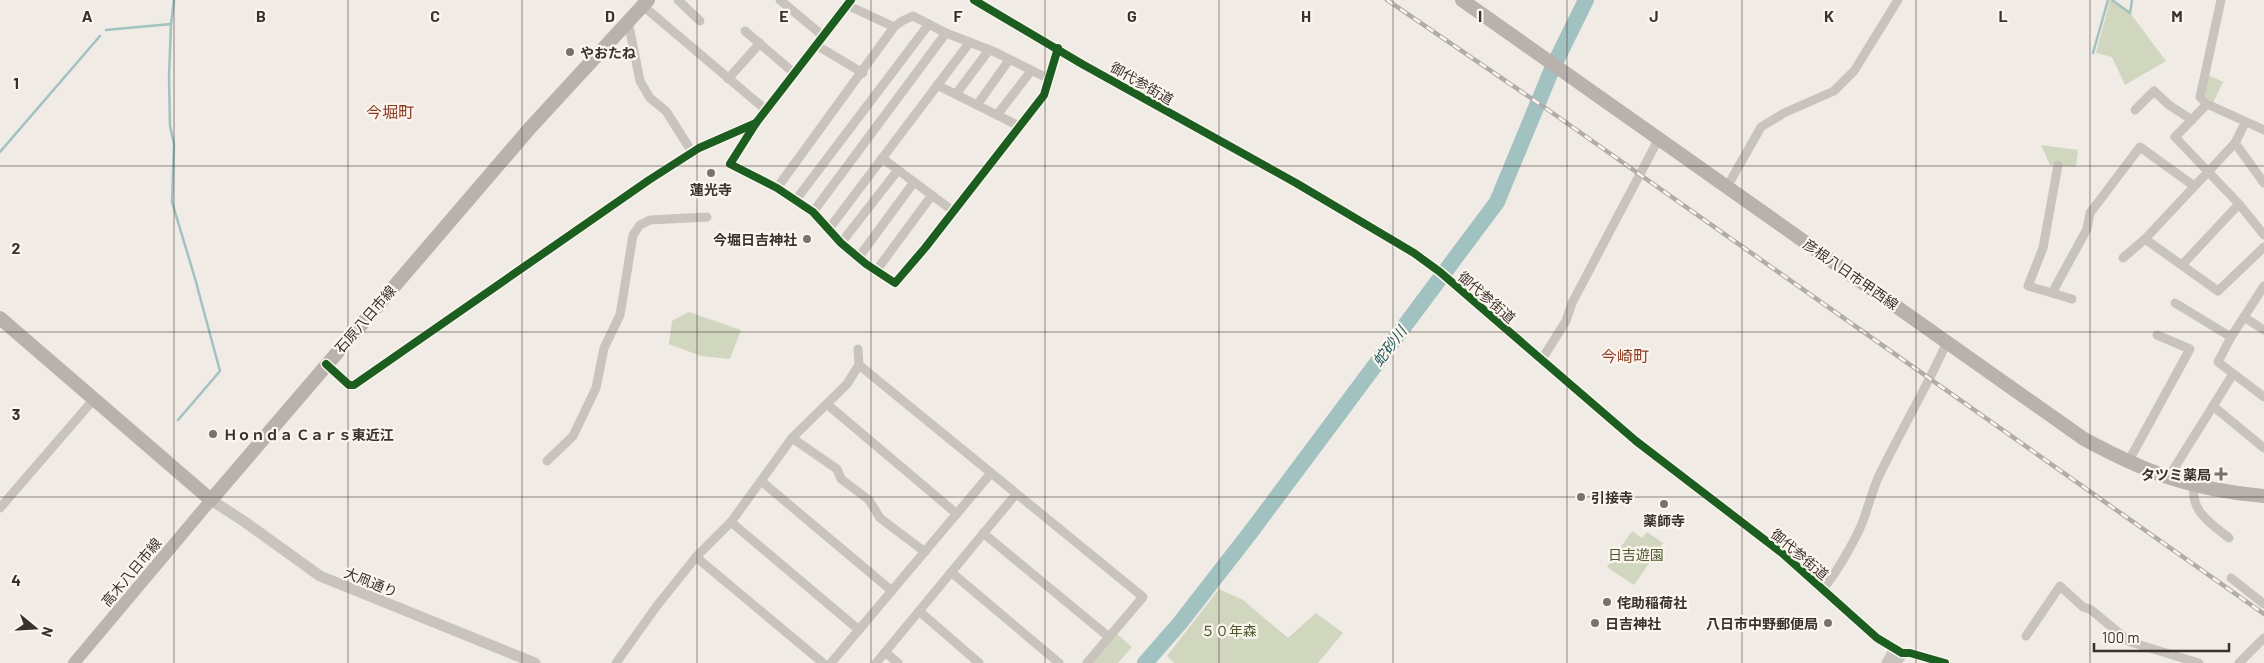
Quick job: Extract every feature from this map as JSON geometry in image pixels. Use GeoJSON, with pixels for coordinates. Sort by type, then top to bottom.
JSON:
{"type":"FeatureCollection","features":[{"type":"Feature","properties":{"kind":"main road","name":"彦根八日市甲西線"},"geometry":{"type":"LineString","coordinates":[[1462,0],[1658,140],[1728,187],[2084,438],[2128,462],[2168,478],[2223,492],[2264,496]]}},
{"type":"Feature","properties":{"kind":"main road","name":"石原八日市線"},"geometry":{"type":"LineString","coordinates":[[211,500],[530,128],[645,3]]}},
{"type":"Feature","properties":{"kind":"main road"},"geometry":{"type":"LineString","coordinates":[[0,318],[211,500]]}},
{"type":"Feature","properties":{"kind":"main road","name":"高木八日市線"},"geometry":{"type":"LineString","coordinates":[[74,663],[211,500]]}},
{"type":"Feature","properties":{"kind":"street"},"geometry":{"type":"LineString","coordinates":[[678,0],[700,21]]}},
{"type":"Feature","properties":{"kind":"street"},"geometry":{"type":"LineString","coordinates":[[780,0],[823,36]]}},
{"type":"Feature","properties":{"kind":"street","name":"御代参街道"},"geometry":{"type":"LineString","coordinates":[[974,0],[1058,48],[1082,64],[1296,183],[1414,253],[1542,359],[1636,441],[1782,553],[1898,655],[1910,653],[1945,663]]}},
{"type":"Feature","properties":{"kind":"street"},"geometry":{"type":"LineString","coordinates":[[1728,187],[1761,126],[1784,113],[1834,91],[1854,71],[1898,0]]}},
{"type":"Feature","properties":{"kind":"street"},"geometry":{"type":"LineString","coordinates":[[2221,0],[2200,97],[2207,104],[2245,123],[2264,130]]}},
{"type":"Feature","properties":{"kind":"street"},"geometry":{"type":"LineString","coordinates":[[645,3],[728,79],[767,111]]}},
{"type":"Feature","properties":{"kind":"street"},"geometry":{"type":"LineString","coordinates":[[894,27],[849,3],[756,123],[730,164],[777,188],[812,212],[841,243],[876,271],[895,283],[1044,95],[1058,48]]}},
{"type":"Feature","properties":{"kind":"street"},"geometry":{"type":"LineString","coordinates":[[777,188],[894,27],[912,16],[946,34],[989,50],[1031,72],[1049,79]]}},
{"type":"Feature","properties":{"kind":"street"},"geometry":{"type":"LineString","coordinates":[[628,21],[640,81],[650,98],[666,111],[692,152]]}},
{"type":"Feature","properties":{"kind":"street"},"geometry":{"type":"LineString","coordinates":[[795,201],[929,24]]}},
{"type":"Feature","properties":{"kind":"street"},"geometry":{"type":"LineString","coordinates":[[746,31],[794,73]]}},
{"type":"Feature","properties":{"kind":"street"},"geometry":{"type":"LineString","coordinates":[[812,212],[946,34]]}},
{"type":"Feature","properties":{"kind":"street"},"geometry":{"type":"LineString","coordinates":[[828,230],[970,42]]}},
{"type":"Feature","properties":{"kind":"street"},"geometry":{"type":"LineString","coordinates":[[728,79],[760,43]]}},
{"type":"Feature","properties":{"kind":"street"},"geometry":{"type":"LineString","coordinates":[[816,45],[863,72]]}},
{"type":"Feature","properties":{"kind":"street"},"geometry":{"type":"LineString","coordinates":[[956,94],[989,50]]}},
{"type":"Feature","properties":{"kind":"street"},"geometry":{"type":"LineString","coordinates":[[977,105],[1009,60]]}},
{"type":"Feature","properties":{"kind":"street"},"geometry":{"type":"LineString","coordinates":[[997,115],[1031,72]]}},
{"type":"Feature","properties":{"kind":"street"},"geometry":{"type":"LineString","coordinates":[[937,85],[1019,126]]}},
{"type":"Feature","properties":{"kind":"street"},"geometry":{"type":"LineString","coordinates":[[2135,110],[2154,91],[2169,105],[2192,120]]}},
{"type":"Feature","properties":{"kind":"street"},"geometry":{"type":"LineString","coordinates":[[2207,104],[2175,137],[2239,204],[2264,235]]}},
{"type":"Feature","properties":{"kind":"street"},"geometry":{"type":"LineString","coordinates":[[326,364],[349,385],[354,385],[649,180],[692,152],[756,123]]}},
{"type":"Feature","properties":{"kind":"street"},"geometry":{"type":"LineString","coordinates":[[2123,258],[2145,239],[2235,143],[2245,123]]}},
{"type":"Feature","properties":{"kind":"street"},"geometry":{"type":"LineString","coordinates":[[1542,359],[1566,321],[1572,303],[1658,140]]}},
{"type":"Feature","properties":{"kind":"street"},"geometry":{"type":"LineString","coordinates":[[2235,143],[2264,183]]}},
{"type":"Feature","properties":{"kind":"street"},"geometry":{"type":"LineString","coordinates":[[2052,293],[2087,229],[2090,213],[2140,147],[2194,186]]}},
{"type":"Feature","properties":{"kind":"street"},"geometry":{"type":"LineString","coordinates":[[882,158],[953,211]]}},
{"type":"Feature","properties":{"kind":"street"},"geometry":{"type":"LineString","coordinates":[[2058,165],[2043,248],[2028,286],[2072,299]]}},
{"type":"Feature","properties":{"kind":"street"},"geometry":{"type":"LineString","coordinates":[[841,243],[898,170]]}},
{"type":"Feature","properties":{"kind":"street"},"geometry":{"type":"LineString","coordinates":[[859,257],[914,182]]}},
{"type":"Feature","properties":{"kind":"street"},"geometry":{"type":"LineString","coordinates":[[876,271],[932,195]]}},
{"type":"Feature","properties":{"kind":"street"},"geometry":{"type":"LineString","coordinates":[[2182,265],[2239,204]]}},
{"type":"Feature","properties":{"kind":"street"},"geometry":{"type":"LineString","coordinates":[[547,461],[573,436],[596,388],[604,348],[620,315],[633,235],[640,225],[650,220],[706,217]]}},
{"type":"Feature","properties":{"kind":"street"},"geometry":{"type":"LineString","coordinates":[[2145,239],[2218,291],[2264,247]]}},
{"type":"Feature","properties":{"kind":"street"},"geometry":{"type":"LineString","coordinates":[[2264,286],[2231,337],[2218,362],[2264,397]]}},
{"type":"Feature","properties":{"kind":"street"},"geometry":{"type":"LineString","coordinates":[[2174,303],[2231,337]]}},
{"type":"Feature","properties":{"kind":"street"},"geometry":{"type":"LineString","coordinates":[[2244,317],[2264,330]]}},
{"type":"Feature","properties":{"kind":"street"},"geometry":{"type":"LineString","coordinates":[[2128,462],[2190,349],[2157,335]]}},
{"type":"Feature","properties":{"kind":"street"},"geometry":{"type":"LineString","coordinates":[[1822,589],[1829,583],[1838,569],[1862,524],[1877,481],[1947,342]]}},
{"type":"Feature","properties":{"kind":"street"},"geometry":{"type":"LineString","coordinates":[[616,663],[656,607],[696,557],[730,522],[792,438],[828,405],[847,384],[858,365],[858,349]]}},
{"type":"Feature","properties":{"kind":"street"},"geometry":{"type":"LineString","coordinates":[[858,365],[1143,597],[1087,663]]}},
{"type":"Feature","properties":{"kind":"street"},"geometry":{"type":"LineString","coordinates":[[2168,478],[2233,374]]}},
{"type":"Feature","properties":{"kind":"street"},"geometry":{"type":"LineString","coordinates":[[0,508],[94,399]]}},
{"type":"Feature","properties":{"kind":"street"},"geometry":{"type":"LineString","coordinates":[[828,405],[957,514]]}},
{"type":"Feature","properties":{"kind":"street"},"geometry":{"type":"LineString","coordinates":[[2213,406],[2264,448]]}},
{"type":"Feature","properties":{"kind":"street"},"geometry":{"type":"LineString","coordinates":[[792,438],[837,469],[841,480],[869,500],[880,518],[925,552]]}},
{"type":"Feature","properties":{"kind":"street"},"geometry":{"type":"LineString","coordinates":[[831,663],[991,473]]}},
{"type":"Feature","properties":{"kind":"street"},"geometry":{"type":"LineString","coordinates":[[761,481],[892,590]]}},
{"type":"Feature","properties":{"kind":"street"},"geometry":{"type":"LineString","coordinates":[[2194,485],[2192,497],[2198,511],[2229,538]]}},
{"type":"Feature","properties":{"kind":"street"},"geometry":{"type":"LineString","coordinates":[[876,663],[1016,494]]}},
{"type":"Feature","properties":{"kind":"street","name":"大凧通り"},"geometry":{"type":"LineString","coordinates":[[211,500],[320,576],[535,663]]}},
{"type":"Feature","properties":{"kind":"street"},"geometry":{"type":"LineString","coordinates":[[730,522],[859,630]]}},
{"type":"Feature","properties":{"kind":"street"},"geometry":{"type":"LineString","coordinates":[[984,533],[1109,637]]}},
{"type":"Feature","properties":{"kind":"street"},"geometry":{"type":"LineString","coordinates":[[696,557],[823,663]]}},
{"type":"Feature","properties":{"kind":"street"},"geometry":{"type":"LineString","coordinates":[[951,572],[1059,663]]}},
{"type":"Feature","properties":{"kind":"street"},"geometry":{"type":"LineString","coordinates":[[2231,578],[2264,604]]}},
{"type":"Feature","properties":{"kind":"street"},"geometry":{"type":"LineString","coordinates":[[2026,636],[2060,586],[2083,607],[2090,609],[2130,642],[2199,663]]}},
{"type":"Feature","properties":{"kind":"street"},"geometry":{"type":"LineString","coordinates":[[919,611],[979,663]]}},
{"type":"Feature","properties":{"kind":"street"},"geometry":{"type":"LineString","coordinates":[[2239,663],[2264,638]]}},
{"type":"Feature","properties":{"kind":"street"},"geometry":{"type":"LineString","coordinates":[[885,652],[898,663]]}},
{"type":"Feature","properties":{"kind":"street"},"geometry":{"type":"LineString","coordinates":[[1887,663],[1898,655]]}},
{"type":"Feature","properties":{"kind":"green space"},"geometry":{"type":"Polygon","coordinates":[[[2110,0],[2130,13],[2166,61],[2125,85],[2112,57],[2096,53],[2110,0]]]}},
{"type":"Feature","properties":{"kind":"green space"},"geometry":{"type":"Polygon","coordinates":[[[2208,75],[2223,82],[2213,103],[2203,93],[2208,75]]]}},
{"type":"Feature","properties":{"kind":"green space"},"geometry":{"type":"Polygon","coordinates":[[[2041,145],[2078,150],[2076,167],[2050,165],[2041,145]]]}},
{"type":"Feature","properties":{"kind":"green space"},"geometry":{"type":"Polygon","coordinates":[[[689,312],[741,330],[730,359],[701,356],[669,344],[672,321],[689,312]]]}},
{"type":"Feature","properties":{"kind":"green space","name":"日吉遊園"},"geometry":{"type":"Polygon","coordinates":[[[1632,531],[1642,538],[1647,532],[1663,543],[1634,585],[1607,567],[1632,531]]]}},
{"type":"Feature","properties":{"kind":"green space","name":"５０年森"},"geometry":{"type":"Polygon","coordinates":[[[1219,589],[1243,600],[1288,638],[1316,613],[1343,633],[1318,663],[1174,663],[1167,656],[1219,589]]]}},
{"type":"Feature","properties":{"kind":"green space"},"geometry":{"type":"Polygon","coordinates":[[[1117,634],[1132,647],[1118,663],[1092,663],[1117,634]]]}},
{"type":"Feature","properties":{"kind":"waterway"},"geometry":{"type":"LineString","coordinates":[[174,0],[169,77],[170,126],[174,144],[172,202],[197,285]]}},
{"type":"Feature","properties":{"kind":"waterway","name":"蛇砂川"},"geometry":{"type":"LineString","coordinates":[[1145,663],[1180,623],[1250,533],[1497,202],[1552,69],[1586,0]]}},
{"type":"Feature","properties":{"kind":"waterway"},"geometry":{"type":"LineString","coordinates":[[2093,53],[2108,0]]}},
{"type":"Feature","properties":{"kind":"waterway"},"geometry":{"type":"LineString","coordinates":[[2112,0],[2130,13],[2132,0]]}},
{"type":"Feature","properties":{"kind":"waterway"},"geometry":{"type":"LineString","coordinates":[[106,30],[171,24]]}},
{"type":"Feature","properties":{"kind":"waterway"},"geometry":{"type":"LineString","coordinates":[[0,152],[100,36]]}},
{"type":"Feature","properties":{"kind":"waterway"},"geometry":{"type":"LineString","coordinates":[[178,420],[220,371],[197,286]]}},
{"type":"Feature","properties":{"kind":"railway"},"geometry":{"type":"LineString","coordinates":[[1387,0],[1544,107],[2264,614]]}},
{"type":"Feature","properties":{"kind":"cycle path"},"geometry":{"type":"LineString","coordinates":[[851,0],[756,123],[730,164],[777,188],[813,212],[841,243],[866,264],[895,283],[925,248],[1044,95],[1058,48]]}},
{"type":"Feature","properties":{"kind":"cycle path"},"geometry":{"type":"LineString","coordinates":[[974,0],[1082,64],[1296,183],[1414,253],[1440,272],[1636,441],[1782,553],[1877,638],[1902,653],[1910,653],[1945,663]]}},
{"type":"Feature","properties":{"kind":"cycle path"},"geometry":{"type":"LineString","coordinates":[[326,364],[349,385],[354,385],[649,180],[699,148],[756,123]]}},
{"type":"Feature","properties":{"kind":"place","name":"やおたね"},"geometry":{"type":"Point","coordinates":[570,52]}},
{"type":"Feature","properties":{"kind":"place","name":"蓮光寺"},"geometry":{"type":"Point","coordinates":[711,173]}},
{"type":"Feature","properties":{"kind":"place","name":"今堀日吉神社"},"geometry":{"type":"Point","coordinates":[807,239]}},
{"type":"Feature","properties":{"kind":"place","name":"Ｈｏｎｄａ Ｃａｒｓ東近江"},"geometry":{"type":"Point","coordinates":[213,434]}},
{"type":"Feature","properties":{"kind":"place","name":"タツミ薬局"},"geometry":{"type":"Point","coordinates":[2221,474]}},
{"type":"Feature","properties":{"kind":"place","name":"引接寺"},"geometry":{"type":"Point","coordinates":[1581,497]}},
{"type":"Feature","properties":{"kind":"place","name":"薬師寺"},"geometry":{"type":"Point","coordinates":[1664,504]}},
{"type":"Feature","properties":{"kind":"place","name":"侘助稲荷社"},"geometry":{"type":"Point","coordinates":[1607,602]}},
{"type":"Feature","properties":{"kind":"place","name":"日吉神社"},"geometry":{"type":"Point","coordinates":[1595,623]}},
{"type":"Feature","properties":{"kind":"place","name":"八日市中野郵便局"},"geometry":{"type":"Point","coordinates":[1828,623]}},
{"type":"Feature","properties":{"kind":"district","name":"今堀町"},"geometry":{"type":"Point","coordinates":[390,111]}},
{"type":"Feature","properties":{"kind":"district","name":"今崎町"},"geometry":{"type":"Point","coordinates":[1625,355]}}]}
